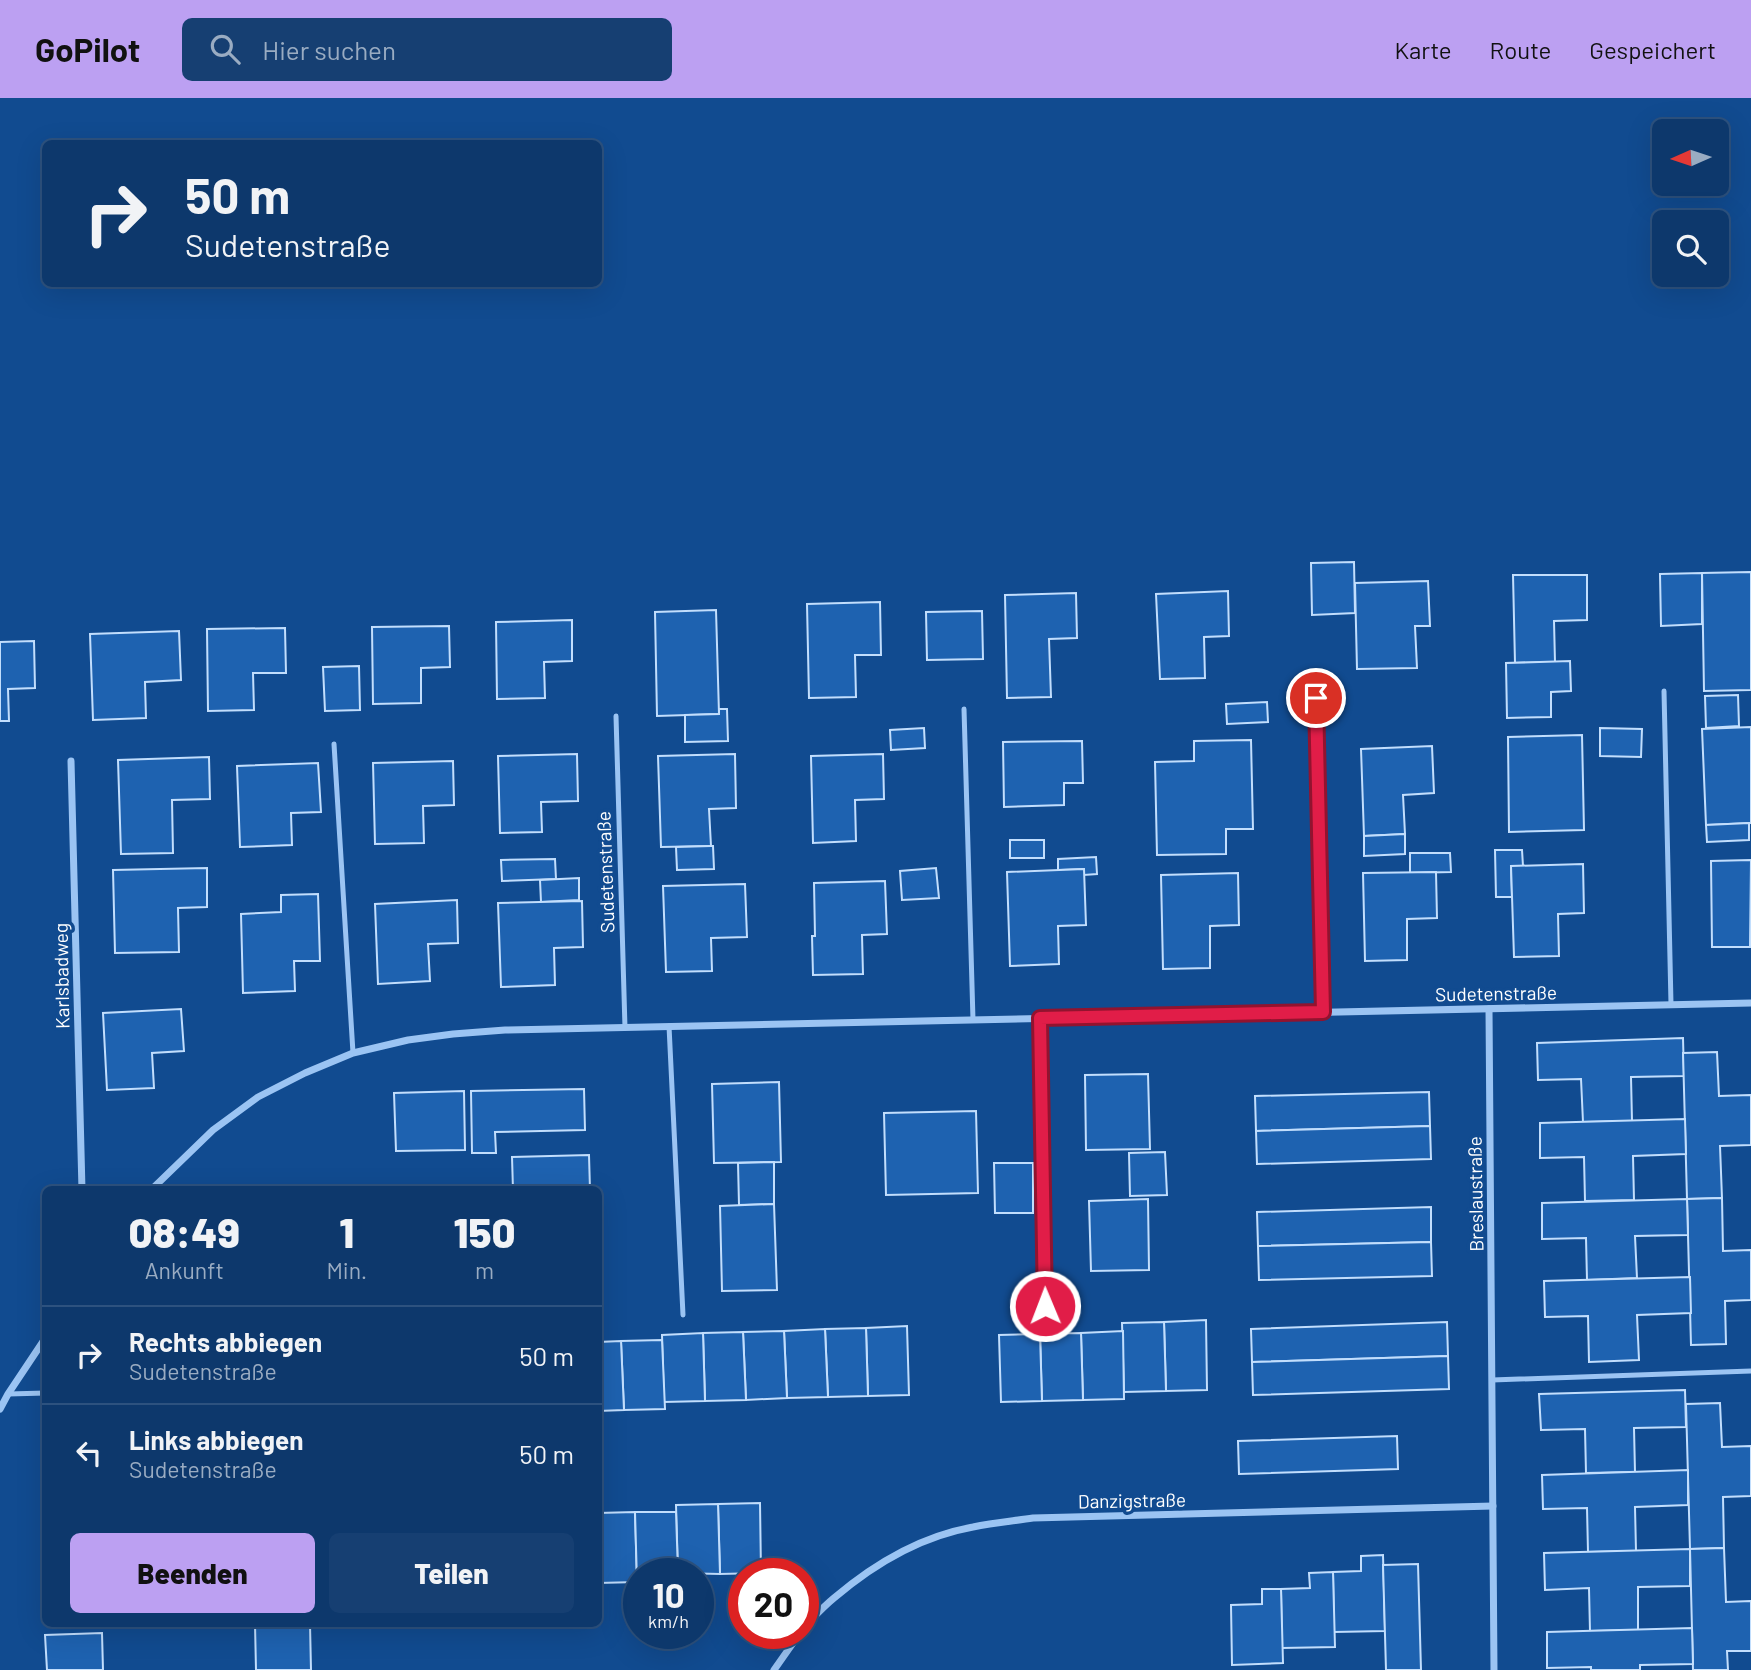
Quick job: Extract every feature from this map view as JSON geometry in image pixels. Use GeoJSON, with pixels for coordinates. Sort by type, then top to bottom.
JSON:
{"type":"FeatureCollection","features":[{"type":"Feature","properties":{"kind":"street","name":"Karlsbadweg"},"geometry":{"type":"LineString","coordinates":[[71,761],[82,1186]]}},
{"type":"Feature","properties":{"kind":"street","name":"Sudetenstraße"},"geometry":{"type":"LineString","coordinates":[[156,1186],[213,1130],[258,1097],[353,1053],[408,1040],[453,1034],[625,1027],[1751,1003]]}},
{"type":"Feature","properties":{"kind":"street","name":"Breslaustraße"},"geometry":{"type":"LineString","coordinates":[[1489,1009],[1494,1670]]}},
{"type":"Feature","properties":{"kind":"street"},"geometry":{"type":"LineString","coordinates":[[0,1409],[42,1343]]}},
{"type":"Feature","properties":{"kind":"street","name":"Danzigstraße"},"geometry":{"type":"LineString","coordinates":[[819,1613],[834,1598],[897,1554],[930,1539],[971,1527],[1033,1518],[1493,1507]]}},
{"type":"Feature","properties":{"kind":"street"},"geometry":{"type":"LineString","coordinates":[[774,1670],[789,1649]]}},
{"type":"Feature","properties":{"kind":"lane"},"geometry":{"type":"LineString","coordinates":[[1664,691],[1671,1004]]}},
{"type":"Feature","properties":{"kind":"lane"},"geometry":{"type":"LineString","coordinates":[[1316,698],[1323,1012]]}},
{"type":"Feature","properties":{"kind":"lane"},"geometry":{"type":"LineString","coordinates":[[964,709],[973,1020]]}},
{"type":"Feature","properties":{"kind":"lane","name":"Sudetenstraße"},"geometry":{"type":"LineString","coordinates":[[616,716],[625,1027]]}},
{"type":"Feature","properties":{"kind":"lane"},"geometry":{"type":"LineString","coordinates":[[334,744],[353,1053]]}},
{"type":"Feature","properties":{"kind":"lane"},"geometry":{"type":"LineString","coordinates":[[1040,1018],[1045,1306]]}},
{"type":"Feature","properties":{"kind":"lane"},"geometry":{"type":"LineString","coordinates":[[669,1026],[683,1315]]}},
{"type":"Feature","properties":{"kind":"lane"},"geometry":{"type":"LineString","coordinates":[[1492,1380],[1751,1371]]}},
{"type":"Feature","properties":{"kind":"lane"},"geometry":{"type":"LineString","coordinates":[[8,1394],[42,1393]]}},
{"type":"Feature","properties":{"kind":"building"},"geometry":{"type":"Polygon","coordinates":[[[1354,562],[1355,613],[1312,615],[1311,563],[1354,562]]]}},
{"type":"Feature","properties":{"kind":"building"},"geometry":{"type":"Polygon","coordinates":[[[1751,572],[1751,690],[1704,691],[1702,573],[1751,572]]]}},
{"type":"Feature","properties":{"kind":"building"},"geometry":{"type":"Polygon","coordinates":[[[1702,573],[1702,624],[1661,626],[1660,574],[1702,573]]]}},
{"type":"Feature","properties":{"kind":"building"},"geometry":{"type":"Polygon","coordinates":[[[1513,575],[1587,575],[1587,620],[1554,621],[1555,662],[1515,663],[1513,575]]]}},
{"type":"Feature","properties":{"kind":"building"},"geometry":{"type":"Polygon","coordinates":[[[1428,581],[1430,626],[1415,626],[1417,668],[1357,669],[1355,583],[1428,581]]]}},
{"type":"Feature","properties":{"kind":"building"},"geometry":{"type":"Polygon","coordinates":[[[1228,591],[1229,636],[1204,637],[1205,678],[1160,679],[1156,594],[1228,591]]]}},
{"type":"Feature","properties":{"kind":"building"},"geometry":{"type":"Polygon","coordinates":[[[1076,593],[1077,638],[1049,639],[1051,697],[1007,698],[1005,595],[1076,593]]]}},
{"type":"Feature","properties":{"kind":"building"},"geometry":{"type":"Polygon","coordinates":[[[880,602],[881,655],[855,655],[856,697],[809,698],[807,604],[880,602]]]}},
{"type":"Feature","properties":{"kind":"building"},"geometry":{"type":"Polygon","coordinates":[[[716,610],[719,714],[657,716],[655,612],[716,610]]]}},
{"type":"Feature","properties":{"kind":"building"},"geometry":{"type":"Polygon","coordinates":[[[982,611],[983,659],[927,660],[926,612],[982,611]]]}},
{"type":"Feature","properties":{"kind":"building"},"geometry":{"type":"Polygon","coordinates":[[[572,620],[572,661],[544,662],[545,698],[497,699],[496,622],[572,620]]]}},
{"type":"Feature","properties":{"kind":"building"},"geometry":{"type":"Polygon","coordinates":[[[449,626],[450,667],[421,668],[421,703],[373,704],[372,627],[449,626]]]}},
{"type":"Feature","properties":{"kind":"building"},"geometry":{"type":"Polygon","coordinates":[[[285,628],[286,673],[253,673],[254,710],[208,711],[207,629],[285,628]]]}},
{"type":"Feature","properties":{"kind":"building"},"geometry":{"type":"Polygon","coordinates":[[[179,631],[181,680],[145,682],[146,718],[93,720],[90,634],[179,631]]]}},
{"type":"Feature","properties":{"kind":"building"},"geometry":{"type":"Polygon","coordinates":[[[34,641],[35,688],[8,689],[9,721],[0,721],[0,642],[34,641]]]}},
{"type":"Feature","properties":{"kind":"building"},"geometry":{"type":"Polygon","coordinates":[[[1570,661],[1571,691],[1551,692],[1551,717],[1507,718],[1506,663],[1570,661]]]}},
{"type":"Feature","properties":{"kind":"building"},"geometry":{"type":"Polygon","coordinates":[[[359,666],[360,710],[325,711],[323,667],[359,666]]]}},
{"type":"Feature","properties":{"kind":"building"},"geometry":{"type":"Polygon","coordinates":[[[1738,695],[1739,726],[1706,728],[1705,696],[1738,695]]]}},
{"type":"Feature","properties":{"kind":"building"},"geometry":{"type":"Polygon","coordinates":[[[1267,702],[1268,722],[1227,724],[1226,704],[1267,702]]]}},
{"type":"Feature","properties":{"kind":"building"},"geometry":{"type":"Polygon","coordinates":[[[719,709],[727,709],[728,741],[685,742],[685,715],[719,714],[719,709]]]}},
{"type":"Feature","properties":{"kind":"building"},"geometry":{"type":"Polygon","coordinates":[[[1751,727],[1751,823],[1706,825],[1702,729],[1751,727]]]}},
{"type":"Feature","properties":{"kind":"building"},"geometry":{"type":"Polygon","coordinates":[[[924,728],[925,748],[891,750],[890,730],[924,728]]]}},
{"type":"Feature","properties":{"kind":"building"},"geometry":{"type":"Polygon","coordinates":[[[1600,728],[1642,729],[1641,757],[1600,756],[1600,728]]]}},
{"type":"Feature","properties":{"kind":"building"},"geometry":{"type":"Polygon","coordinates":[[[1582,735],[1584,830],[1509,832],[1508,737],[1582,735]]]}},
{"type":"Feature","properties":{"kind":"building"},"geometry":{"type":"Polygon","coordinates":[[[1251,740],[1253,829],[1226,829],[1226,854],[1157,855],[1155,762],[1194,761],[1194,741],[1251,740]]]}},
{"type":"Feature","properties":{"kind":"building"},"geometry":{"type":"Polygon","coordinates":[[[1082,741],[1083,783],[1064,783],[1064,805],[1004,807],[1003,742],[1082,741]]]}},
{"type":"Feature","properties":{"kind":"building"},"geometry":{"type":"Polygon","coordinates":[[[1432,746],[1434,793],[1403,795],[1405,834],[1364,836],[1361,749],[1432,746]]]}},
{"type":"Feature","properties":{"kind":"building"},"geometry":{"type":"Polygon","coordinates":[[[577,754],[578,801],[541,802],[542,832],[500,833],[498,756],[577,754]]]}},
{"type":"Feature","properties":{"kind":"building"},"geometry":{"type":"Polygon","coordinates":[[[735,754],[736,808],[709,809],[711,846],[661,847],[658,756],[735,754]]]}},
{"type":"Feature","properties":{"kind":"building"},"geometry":{"type":"Polygon","coordinates":[[[883,754],[884,799],[855,800],[856,841],[813,843],[811,756],[883,754]]]}},
{"type":"Feature","properties":{"kind":"building"},"geometry":{"type":"Polygon","coordinates":[[[209,757],[210,799],[172,800],[173,853],[121,854],[118,760],[209,757]]]}},
{"type":"Feature","properties":{"kind":"building"},"geometry":{"type":"Polygon","coordinates":[[[453,761],[454,805],[423,806],[424,843],[375,844],[373,763],[453,761]]]}},
{"type":"Feature","properties":{"kind":"building"},"geometry":{"type":"Polygon","coordinates":[[[318,763],[321,812],[291,813],[292,845],[240,847],[237,766],[318,763]]]}},
{"type":"Feature","properties":{"kind":"building"},"geometry":{"type":"Polygon","coordinates":[[[1749,823],[1749,840],[1707,842],[1706,825],[1749,823]]]}},
{"type":"Feature","properties":{"kind":"building"},"geometry":{"type":"Polygon","coordinates":[[[1405,834],[1405,854],[1364,856],[1364,836],[1405,834]]]}},
{"type":"Feature","properties":{"kind":"building"},"geometry":{"type":"Polygon","coordinates":[[[1010,840],[1044,840],[1044,858],[1010,858],[1010,840]]]}},
{"type":"Feature","properties":{"kind":"building"},"geometry":{"type":"Polygon","coordinates":[[[713,846],[714,869],[677,870],[676,847],[713,846]]]}},
{"type":"Feature","properties":{"kind":"building"},"geometry":{"type":"Polygon","coordinates":[[[1495,850],[1522,850],[1523,866],[1511,866],[1512,897],[1496,897],[1495,850]]]}},
{"type":"Feature","properties":{"kind":"building"},"geometry":{"type":"Polygon","coordinates":[[[1410,853],[1450,853],[1451,872],[1410,873],[1410,853]]]}},
{"type":"Feature","properties":{"kind":"building"},"geometry":{"type":"Polygon","coordinates":[[[1096,857],[1097,874],[1084,875],[1084,869],[1058,870],[1058,859],[1096,857]]]}},
{"type":"Feature","properties":{"kind":"building"},"geometry":{"type":"Polygon","coordinates":[[[555,859],[556,879],[502,881],[501,860],[555,859]]]}},
{"type":"Feature","properties":{"kind":"building"},"geometry":{"type":"Polygon","coordinates":[[[1751,860],[1750,947],[1712,947],[1711,861],[1751,860]]]}},
{"type":"Feature","properties":{"kind":"building"},"geometry":{"type":"Polygon","coordinates":[[[1583,864],[1584,913],[1558,914],[1559,956],[1514,957],[1511,866],[1583,864]]]}},
{"type":"Feature","properties":{"kind":"building"},"geometry":{"type":"Polygon","coordinates":[[[207,868],[207,907],[178,908],[179,952],[115,953],[113,870],[207,868]]]}},
{"type":"Feature","properties":{"kind":"building"},"geometry":{"type":"Polygon","coordinates":[[[936,868],[939,898],[902,900],[900,871],[936,868]]]}},
{"type":"Feature","properties":{"kind":"building"},"geometry":{"type":"Polygon","coordinates":[[[1084,869],[1086,925],[1058,926],[1059,964],[1010,966],[1007,872],[1084,869]]]}},
{"type":"Feature","properties":{"kind":"building"},"geometry":{"type":"Polygon","coordinates":[[[1436,872],[1437,918],[1407,919],[1407,960],[1365,961],[1363,873],[1436,872]]]}},
{"type":"Feature","properties":{"kind":"building"},"geometry":{"type":"Polygon","coordinates":[[[1238,873],[1239,925],[1210,926],[1210,968],[1163,969],[1161,875],[1238,873]]]}},
{"type":"Feature","properties":{"kind":"building"},"geometry":{"type":"Polygon","coordinates":[[[579,878],[579,900],[541,902],[540,880],[579,878]]]}},
{"type":"Feature","properties":{"kind":"building"},"geometry":{"type":"Polygon","coordinates":[[[885,881],[887,934],[862,935],[863,974],[813,975],[814,883],[885,881]]]}},
{"type":"Feature","properties":{"kind":"building"},"geometry":{"type":"Polygon","coordinates":[[[745,884],[747,937],[711,938],[712,971],[666,972],[663,886],[745,884]]]}},
{"type":"Feature","properties":{"kind":"building"},"geometry":{"type":"Polygon","coordinates":[[[318,894],[320,961],[294,961],[295,991],[243,993],[241,914],[281,912],[281,895],[318,894]]]}},
{"type":"Feature","properties":{"kind":"building"},"geometry":{"type":"Polygon","coordinates":[[[457,900],[458,943],[428,944],[430,981],[378,984],[375,904],[457,900]]]}},
{"type":"Feature","properties":{"kind":"building"},"geometry":{"type":"Polygon","coordinates":[[[582,901],[583,947],[554,948],[555,985],[501,987],[498,903],[582,901]]]}},
{"type":"Feature","properties":{"kind":"building"},"geometry":{"type":"Polygon","coordinates":[[[181,1009],[184,1051],[152,1053],[154,1088],[107,1090],[103,1013],[181,1009]]]}},
{"type":"Feature","properties":{"kind":"building"},"geometry":{"type":"Polygon","coordinates":[[[1683,1038],[1684,1076],[1631,1077],[1632,1121],[1583,1122],[1581,1079],[1538,1080],[1537,1043],[1683,1038]]]}},
{"type":"Feature","properties":{"kind":"building"},"geometry":{"type":"Polygon","coordinates":[[[1717,1052],[1719,1096],[1751,1095],[1751,1145],[1720,1146],[1722,1198],[1687,1199],[1683,1053],[1717,1052]]]}},
{"type":"Feature","properties":{"kind":"building"},"geometry":{"type":"Polygon","coordinates":[[[1148,1074],[1150,1149],[1086,1150],[1085,1075],[1148,1074]]]}},
{"type":"Feature","properties":{"kind":"building"},"geometry":{"type":"Polygon","coordinates":[[[779,1082],[781,1162],[714,1163],[712,1084],[779,1082]]]}},
{"type":"Feature","properties":{"kind":"building"},"geometry":{"type":"Polygon","coordinates":[[[584,1089],[585,1130],[495,1132],[496,1153],[472,1153],[471,1091],[584,1089]]]}},
{"type":"Feature","properties":{"kind":"building"},"geometry":{"type":"Polygon","coordinates":[[[464,1091],[465,1150],[396,1151],[394,1093],[464,1091]]]}},
{"type":"Feature","properties":{"kind":"building"},"geometry":{"type":"Polygon","coordinates":[[[1429,1092],[1430,1126],[1256,1131],[1255,1096],[1429,1092]]]}},
{"type":"Feature","properties":{"kind":"building"},"geometry":{"type":"Polygon","coordinates":[[[976,1111],[978,1193],[886,1195],[884,1113],[976,1111]]]}},
{"type":"Feature","properties":{"kind":"building"},"geometry":{"type":"Polygon","coordinates":[[[1685,1119],[1686,1154],[1633,1156],[1634,1200],[1585,1201],[1584,1157],[1540,1158],[1540,1123],[1685,1119]]]}},
{"type":"Feature","properties":{"kind":"building"},"geometry":{"type":"Polygon","coordinates":[[[1430,1126],[1431,1159],[1257,1164],[1256,1131],[1430,1126]]]}},
{"type":"Feature","properties":{"kind":"building"},"geometry":{"type":"Polygon","coordinates":[[[1165,1152],[1167,1195],[1130,1196],[1129,1153],[1165,1152]]]}},
{"type":"Feature","properties":{"kind":"building"},"geometry":{"type":"Polygon","coordinates":[[[589,1155],[590,1186],[513,1186],[512,1157],[589,1155]]]}},
{"type":"Feature","properties":{"kind":"building"},"geometry":{"type":"Polygon","coordinates":[[[774,1162],[774,1204],[739,1205],[738,1163],[774,1162]]]}},
{"type":"Feature","properties":{"kind":"building"},"geometry":{"type":"Polygon","coordinates":[[[994,1163],[1033,1163],[1033,1213],[995,1213],[994,1163]]]}},
{"type":"Feature","properties":{"kind":"building"},"geometry":{"type":"Polygon","coordinates":[[[1722,1198],[1723,1251],[1751,1250],[1751,1300],[1725,1301],[1726,1344],[1691,1345],[1687,1199],[1722,1198]]]}},
{"type":"Feature","properties":{"kind":"building"},"geometry":{"type":"Polygon","coordinates":[[[1148,1199],[1149,1270],[1091,1271],[1089,1201],[1148,1199]]]}},
{"type":"Feature","properties":{"kind":"building"},"geometry":{"type":"Polygon","coordinates":[[[1687,1199],[1688,1235],[1635,1236],[1637,1278],[1587,1280],[1586,1238],[1542,1239],[1542,1203],[1687,1199]]]}},
{"type":"Feature","properties":{"kind":"building"},"geometry":{"type":"Polygon","coordinates":[[[774,1204],[777,1290],[722,1291],[720,1206],[774,1204]]]}},
{"type":"Feature","properties":{"kind":"building"},"geometry":{"type":"Polygon","coordinates":[[[1431,1207],[1431,1242],[1258,1246],[1257,1212],[1431,1207]]]}},
{"type":"Feature","properties":{"kind":"building"},"geometry":{"type":"Polygon","coordinates":[[[1431,1242],[1432,1276],[1259,1280],[1258,1246],[1431,1242]]]}},
{"type":"Feature","properties":{"kind":"building"},"geometry":{"type":"Polygon","coordinates":[[[1690,1277],[1691,1313],[1637,1315],[1639,1360],[1589,1362],[1588,1316],[1545,1317],[1544,1281],[1690,1277]]]}},
{"type":"Feature","properties":{"kind":"building"},"geometry":{"type":"Polygon","coordinates":[[[1206,1320],[1207,1390],[1166,1391],[1164,1322],[1206,1320]]]}},
{"type":"Feature","properties":{"kind":"building"},"geometry":{"type":"Polygon","coordinates":[[[1164,1322],[1166,1391],[1124,1392],[1122,1323],[1164,1322]]]}},
{"type":"Feature","properties":{"kind":"building"},"geometry":{"type":"Polygon","coordinates":[[[1447,1322],[1448,1356],[1252,1362],[1251,1329],[1447,1322]]]}},
{"type":"Feature","properties":{"kind":"building"},"geometry":{"type":"Polygon","coordinates":[[[907,1326],[909,1395],[868,1396],[866,1328],[907,1326]]]}},
{"type":"Feature","properties":{"kind":"building"},"geometry":{"type":"Polygon","coordinates":[[[866,1328],[868,1396],[828,1397],[825,1329],[866,1328]]]}},
{"type":"Feature","properties":{"kind":"building"},"geometry":{"type":"Polygon","coordinates":[[[825,1329],[828,1397],[787,1398],[784,1331],[825,1329]]]}},
{"type":"Feature","properties":{"kind":"building"},"geometry":{"type":"Polygon","coordinates":[[[784,1331],[787,1398],[746,1400],[743,1332],[784,1331]]]}},
{"type":"Feature","properties":{"kind":"building"},"geometry":{"type":"Polygon","coordinates":[[[1123,1331],[1124,1399],[1083,1400],[1081,1333],[1123,1331]]]}},
{"type":"Feature","properties":{"kind":"building"},"geometry":{"type":"Polygon","coordinates":[[[743,1332],[746,1400],[705,1401],[703,1333],[743,1332]]]}},
{"type":"Feature","properties":{"kind":"building"},"geometry":{"type":"Polygon","coordinates":[[[703,1333],[705,1401],[664,1402],[662,1335],[703,1333]]]}},
{"type":"Feature","properties":{"kind":"building"},"geometry":{"type":"Polygon","coordinates":[[[1081,1333],[1083,1400],[1042,1401],[1040,1334],[1081,1333]]]}},
{"type":"Feature","properties":{"kind":"building"},"geometry":{"type":"Polygon","coordinates":[[[1040,1334],[1042,1401],[1001,1402],[999,1335],[1040,1334]]]}},
{"type":"Feature","properties":{"kind":"building"},"geometry":{"type":"Polygon","coordinates":[[[662,1340],[665,1409],[624,1410],[621,1341],[662,1340]]]}},
{"type":"Feature","properties":{"kind":"building"},"geometry":{"type":"Polygon","coordinates":[[[621,1341],[624,1410],[602,1411],[602,1342],[621,1341]]]}},
{"type":"Feature","properties":{"kind":"building"},"geometry":{"type":"Polygon","coordinates":[[[1448,1356],[1449,1389],[1253,1395],[1252,1362],[1448,1356]]]}},
{"type":"Feature","properties":{"kind":"building"},"geometry":{"type":"Polygon","coordinates":[[[1685,1390],[1686,1427],[1634,1428],[1635,1472],[1586,1473],[1585,1429],[1541,1430],[1539,1394],[1685,1390]]]}},
{"type":"Feature","properties":{"kind":"building"},"geometry":{"type":"Polygon","coordinates":[[[1720,1403],[1722,1447],[1751,1446],[1751,1496],[1723,1497],[1724,1548],[1690,1549],[1686,1404],[1720,1403]]]}},
{"type":"Feature","properties":{"kind":"building"},"geometry":{"type":"Polygon","coordinates":[[[1397,1436],[1398,1469],[1239,1474],[1238,1441],[1397,1436]]]}},
{"type":"Feature","properties":{"kind":"building"},"geometry":{"type":"Polygon","coordinates":[[[1688,1470],[1688,1505],[1635,1507],[1636,1551],[1588,1552],[1587,1508],[1543,1509],[1542,1475],[1688,1470]]]}},
{"type":"Feature","properties":{"kind":"building"},"geometry":{"type":"Polygon","coordinates":[[[760,1503],[761,1558],[728,1558],[728,1574],[720,1574],[718,1504],[760,1503]]]}},
{"type":"Feature","properties":{"kind":"building"},"geometry":{"type":"Polygon","coordinates":[[[718,1504],[720,1574],[714,1574],[714,1558],[678,1558],[676,1505],[718,1504]]]}},
{"type":"Feature","properties":{"kind":"building"},"geometry":{"type":"Polygon","coordinates":[[[635,1512],[636,1558],[623,1558],[623,1582],[602,1583],[602,1513],[635,1512]]]}},
{"type":"Feature","properties":{"kind":"building"},"geometry":{"type":"Polygon","coordinates":[[[635,1512],[676,1512],[678,1558],[636,1558],[635,1512]]]}},
{"type":"Feature","properties":{"kind":"building"},"geometry":{"type":"Polygon","coordinates":[[[1724,1548],[1726,1602],[1751,1601],[1751,1651],[1727,1651],[1728,1670],[1693,1670],[1690,1549],[1724,1548]]]}},
{"type":"Feature","properties":{"kind":"building"},"geometry":{"type":"Polygon","coordinates":[[[1690,1549],[1690,1586],[1638,1587],[1638,1630],[1590,1631],[1589,1588],[1545,1590],[1544,1553],[1690,1549]]]}},
{"type":"Feature","properties":{"kind":"building"},"geometry":{"type":"Polygon","coordinates":[[[1383,1555],[1385,1631],[1334,1632],[1333,1572],[1361,1571],[1361,1556],[1383,1555]]]}},
{"type":"Feature","properties":{"kind":"building"},"geometry":{"type":"Polygon","coordinates":[[[1418,1564],[1421,1670],[1386,1670],[1383,1565],[1418,1564]]]}},
{"type":"Feature","properties":{"kind":"building"},"geometry":{"type":"Polygon","coordinates":[[[1333,1572],[1335,1647],[1282,1648],[1281,1589],[1310,1588],[1309,1573],[1333,1572]]]}},
{"type":"Feature","properties":{"kind":"building"},"geometry":{"type":"Polygon","coordinates":[[[1262,1589],[1281,1589],[1283,1663],[1232,1665],[1231,1605],[1262,1604],[1262,1589]]]}},
{"type":"Feature","properties":{"kind":"building"},"geometry":{"type":"Polygon","coordinates":[[[255,1627],[310,1627],[311,1670],[256,1670],[255,1627]]]}},
{"type":"Feature","properties":{"kind":"building"},"geometry":{"type":"Polygon","coordinates":[[[1692,1628],[1693,1664],[1640,1665],[1640,1670],[1547,1668],[1547,1632],[1692,1628]]]}},
{"type":"Feature","properties":{"kind":"building"},"geometry":{"type":"Polygon","coordinates":[[[102,1633],[103,1670],[47,1670],[45,1635],[102,1633]]]}},
{"type":"Feature","properties":{"kind":"route"},"geometry":{"type":"LineString","coordinates":[[1045,1306],[1040,1018],[1323,1012],[1316,698]]}}]}
